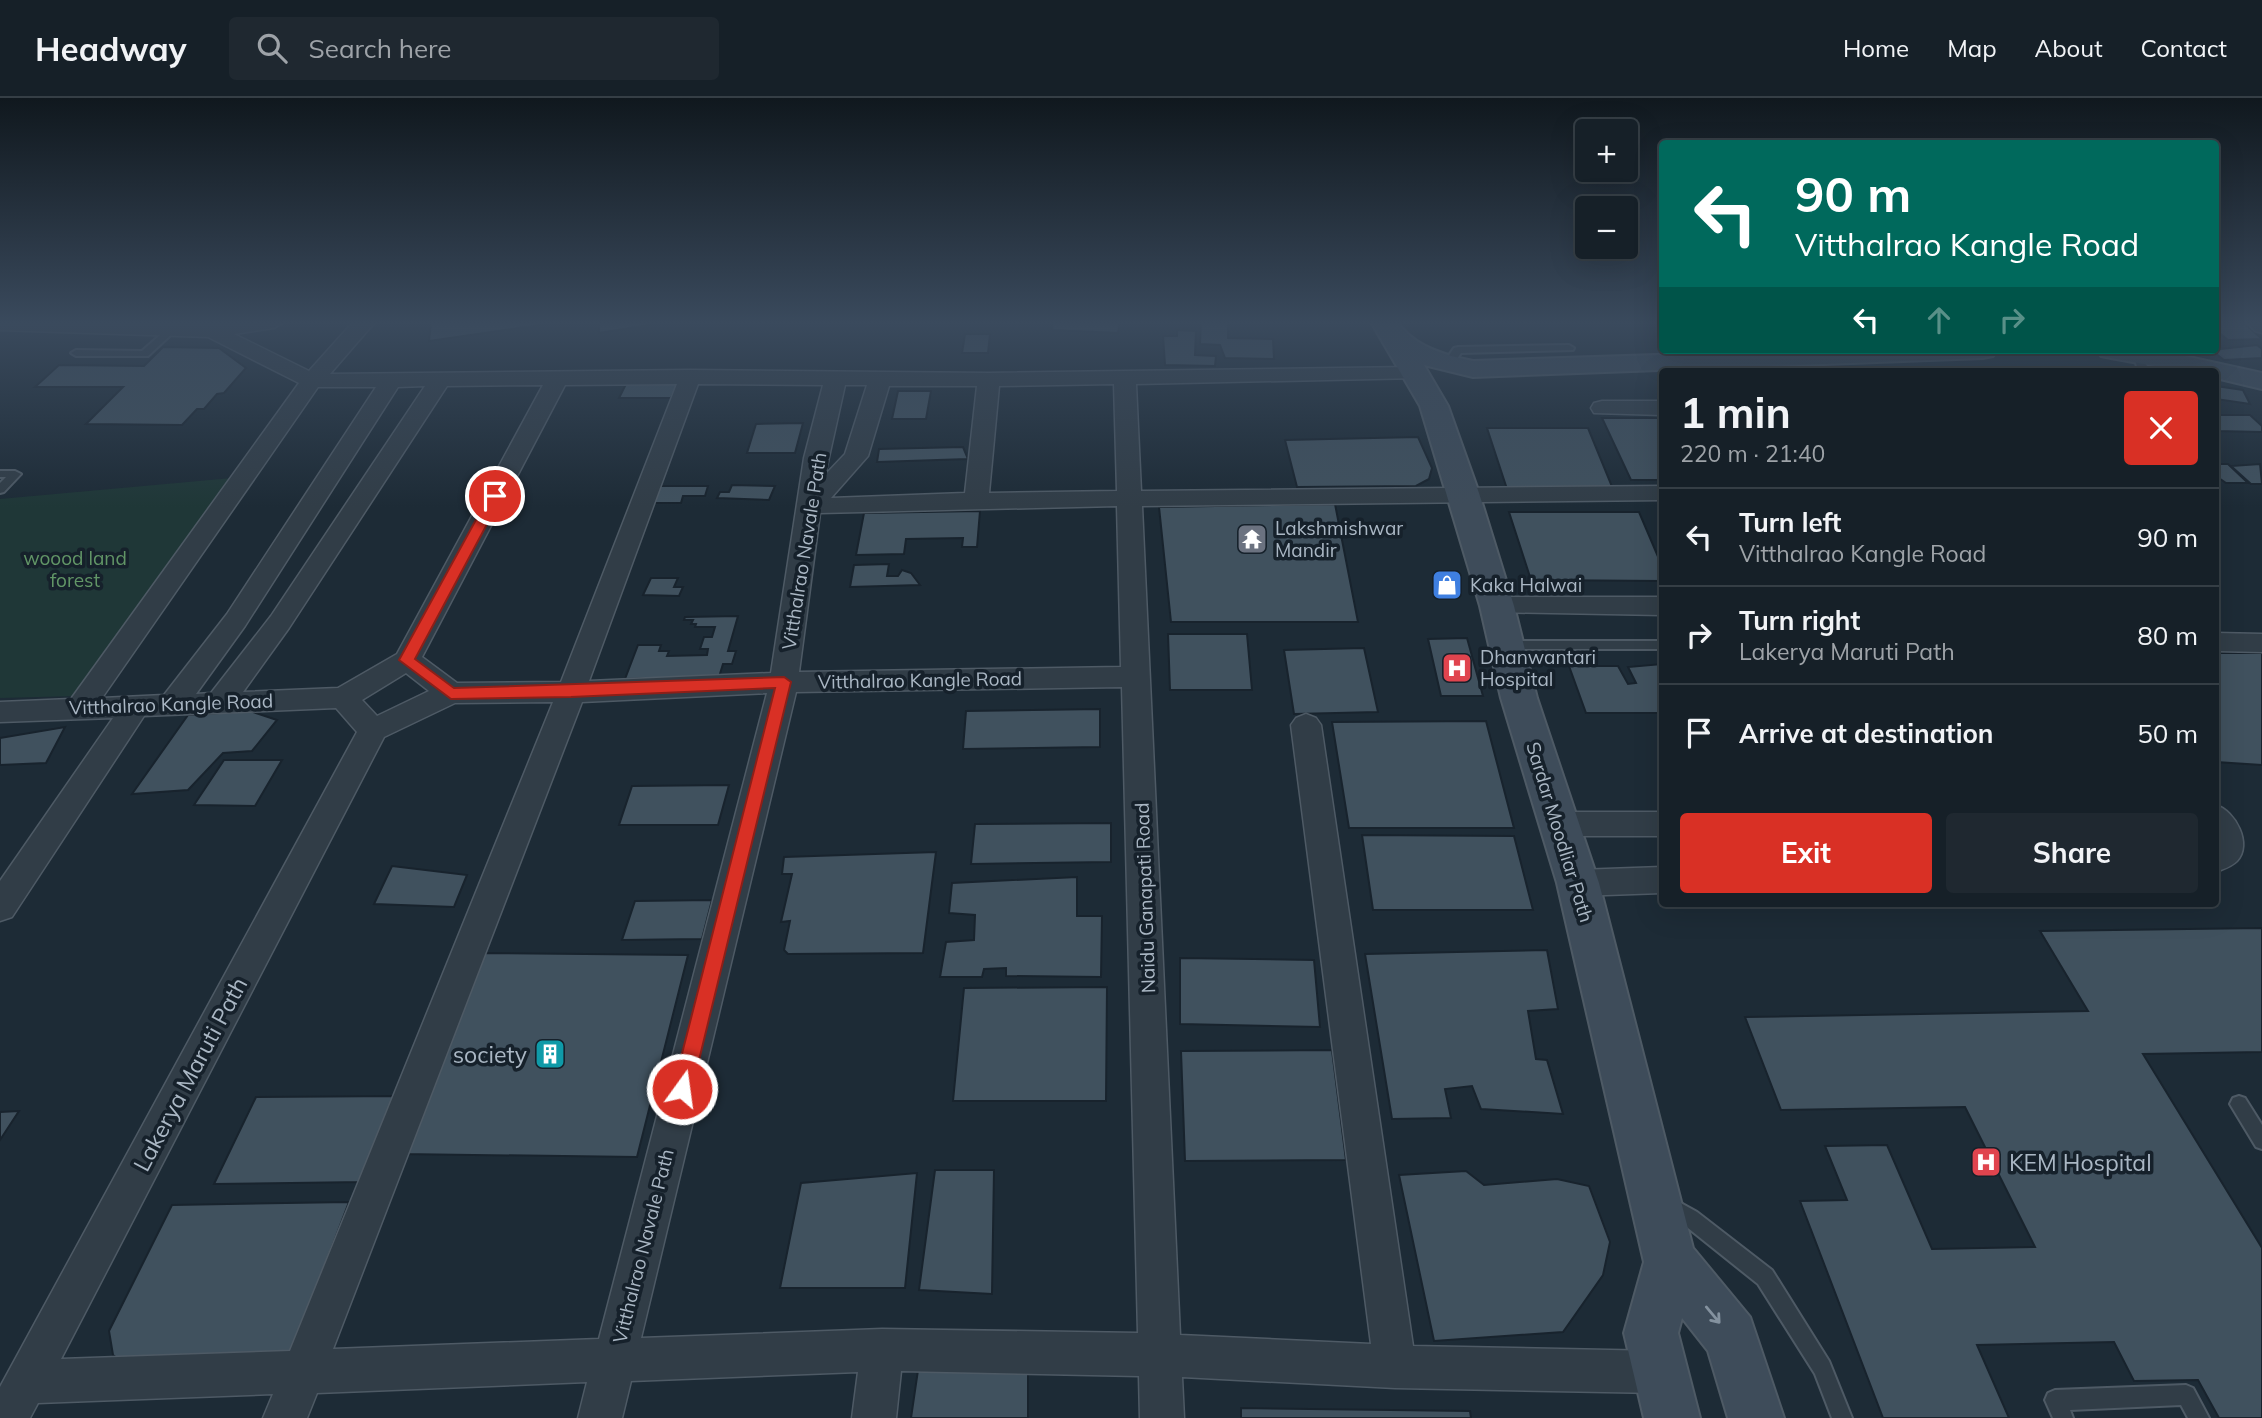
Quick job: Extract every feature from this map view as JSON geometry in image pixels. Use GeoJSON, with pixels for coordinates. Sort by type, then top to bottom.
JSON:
{"type":"FeatureCollection","features":[{"type":"Feature","properties":{"kind":"street"},"geometry":{"type":"LineString","coordinates":[[80,707],[310,384]]}},
{"type":"Feature","properties":{"kind":"street"},"geometry":{"type":"LineString","coordinates":[[173,704],[236,620],[389,384]]}},
{"type":"Feature","properties":{"kind":"street"},"geometry":{"type":"LineString","coordinates":[[221,701],[280,622],[438,384]]}},
{"type":"Feature","properties":{"kind":"street"},"geometry":{"type":"LineString","coordinates":[[451,693],[407,660],[555,384]]}},
{"type":"Feature","properties":{"kind":"street"},"geometry":{"type":"LineString","coordinates":[[285,1418],[571,692],[688,384]]}},
{"type":"Feature","properties":{"kind":"street","name":"Vitthalrao Navale Path"},"geometry":{"type":"LineString","coordinates":[[600,1418],[784,682],[816,458],[835,384]]}},
{"type":"Feature","properties":{"kind":"street"},"geometry":{"type":"LineString","coordinates":[[810,506],[856,456],[879,384]]}},
{"type":"Feature","properties":{"kind":"street"},"geometry":{"type":"LineString","coordinates":[[976,500],[989,384]]}},
{"type":"Feature","properties":{"kind":"street","name":"Naidu Ganapati Road"},"geometry":{"type":"LineString","coordinates":[[1125,384],[1162,1418]]}},
{"type":"Feature","properties":{"kind":"street","name":"Sardar Moodliar Path"},"geometry":{"type":"LineString","coordinates":[[1418,384],[1434,407],[1463,494],[1578,883],[1670,1262],[1731,1336],[1756,1418]]}},
{"type":"Feature","properties":{"kind":"street"},"geometry":{"type":"LineString","coordinates":[[1434,407],[1447,384]]}},
{"type":"Feature","properties":{"kind":"street"},"geometry":{"type":"LineString","coordinates":[[1602,408],[1659,408]]}},
{"type":"Feature","properties":{"kind":"street"},"geometry":{"type":"LineString","coordinates":[[810,506],[976,500],[1659,494]]}},
{"type":"Feature","properties":{"kind":"street"},"geometry":{"type":"LineString","coordinates":[[1497,606],[1659,606]]}},
{"type":"Feature","properties":{"kind":"street"},"geometry":{"type":"LineString","coordinates":[[2219,642],[2262,643]]}},
{"type":"Feature","properties":{"kind":"street","name":"Vitthalrao Kangle Road"},"geometry":{"type":"LineString","coordinates":[[0,712],[343,698],[407,660]]}},
{"type":"Feature","properties":{"kind":"street","name":"Vitthalrao Kangle Road"},"geometry":{"type":"LineString","coordinates":[[373,730],[451,693],[571,692],[784,682],[1137,677]]}},
{"type":"Feature","properties":{"kind":"street"},"geometry":{"type":"LineString","coordinates":[[343,698],[373,730]]}},
{"type":"Feature","properties":{"kind":"street"},"geometry":{"type":"LineString","coordinates":[[0,907],[136,706]]}},
{"type":"Feature","properties":{"kind":"street"},"geometry":{"type":"LineString","coordinates":[[1306,725],[1395,1367]]}},
{"type":"Feature","properties":{"kind":"street","name":"Lakerya Maruti Path"},"geometry":{"type":"LineString","coordinates":[[8,1418],[373,730]]}},
{"type":"Feature","properties":{"kind":"street"},"geometry":{"type":"LineString","coordinates":[[2219,821],[2224,828],[2226,852],[2219,857]]}},
{"type":"Feature","properties":{"kind":"street"},"geometry":{"type":"LineString","coordinates":[[1559,824],[1659,824]]}},
{"type":"Feature","properties":{"kind":"street"},"geometry":{"type":"LineString","coordinates":[[1578,883],[1659,880]]}},
{"type":"Feature","properties":{"kind":"street"},"geometry":{"type":"LineString","coordinates":[[27,1382],[881,1350],[1161,1355],[1395,1367],[1666,1395],[1651,1333],[1670,1262]]}},
{"type":"Feature","properties":{"kind":"street"},"geometry":{"type":"LineString","coordinates":[[874,1418],[881,1350]]}},
{"type":"Feature","properties":{"kind":"lane"},"geometry":{"type":"LineString","coordinates":[[0,474],[15,474],[0,490]]}},
{"type":"Feature","properties":{"kind":"lane"},"geometry":{"type":"LineString","coordinates":[[1506,645],[1659,645]]}},
{"type":"Feature","properties":{"kind":"lane"},"geometry":{"type":"LineString","coordinates":[[2239,1104],[2262,1140]]}},
{"type":"Feature","properties":{"kind":"lane"},"geometry":{"type":"LineString","coordinates":[[1652,1195],[1690,1218],[1765,1277],[1822,1368],[1842,1418]]}},
{"type":"Feature","properties":{"kind":"lane"},"geometry":{"type":"LineString","coordinates":[[2063,1418],[2055,1400],[2186,1395],[2199,1418]]}},
{"type":"Feature","properties":{"kind":"green space","name":"woood land forest"},"geometry":{"type":"Polygon","coordinates":[[[232,478],[77,696],[0,698],[0,499],[232,478]]]}},
{"type":"Feature","properties":{"kind":"building"},"geometry":{"type":"Polygon","coordinates":[[[39,384],[232,384],[224,393],[217,394],[204,409],[197,409],[182,425],[86,424],[123,387],[35,387],[39,384]]]}},
{"type":"Feature","properties":{"kind":"building"},"geometry":{"type":"Polygon","coordinates":[[[626,384],[678,384],[671,398],[619,398],[626,384]]]}},
{"type":"Feature","properties":{"kind":"building"},"geometry":{"type":"Polygon","coordinates":[[[2219,386],[2243,390],[2250,404],[2219,399],[2219,386]]]}},
{"type":"Feature","properties":{"kind":"building"},"geometry":{"type":"Polygon","coordinates":[[[898,391],[931,391],[926,419],[892,419],[898,391]]]}},
{"type":"Feature","properties":{"kind":"building"},"geometry":{"type":"Polygon","coordinates":[[[2219,415],[2250,415],[2262,426],[2262,432],[2219,431],[2219,415]]]}},
{"type":"Feature","properties":{"kind":"building"},"geometry":{"type":"Polygon","coordinates":[[[1602,418],[1659,418],[1659,480],[1631,480],[1602,418]]]}},
{"type":"Feature","properties":{"kind":"building"},"geometry":{"type":"Polygon","coordinates":[[[803,423],[795,453],[747,453],[756,424],[803,423]]]}},
{"type":"Feature","properties":{"kind":"building"},"geometry":{"type":"Polygon","coordinates":[[[1487,428],[1588,428],[1613,489],[1507,489],[1487,428]]]}},
{"type":"Feature","properties":{"kind":"building"},"geometry":{"type":"Polygon","coordinates":[[[1418,437],[1432,468],[1429,479],[1416,486],[1297,487],[1285,440],[1418,437]]]}},
{"type":"Feature","properties":{"kind":"building"},"geometry":{"type":"Polygon","coordinates":[[[963,447],[968,459],[877,462],[879,449],[963,447]]]}},
{"type":"Feature","properties":{"kind":"building"},"geometry":{"type":"Polygon","coordinates":[[[2219,464],[2228,464],[2248,483],[2226,483],[2219,478],[2219,464]]]}},
{"type":"Feature","properties":{"kind":"building"},"geometry":{"type":"Polygon","coordinates":[[[2260,464],[2262,484],[2251,484],[2231,466],[2260,464]]]}},
{"type":"Feature","properties":{"kind":"building"},"geometry":{"type":"Polygon","coordinates":[[[732,485],[775,486],[769,500],[717,498],[720,492],[729,492],[732,485]]]}},
{"type":"Feature","properties":{"kind":"building"},"geometry":{"type":"Polygon","coordinates":[[[659,486],[708,486],[705,496],[683,496],[681,503],[653,503],[659,486]]]}},
{"type":"Feature","properties":{"kind":"building","name":"Lakshmishwar Mandir"},"geometry":{"type":"Polygon","coordinates":[[[1335,504],[1358,622],[1171,622],[1159,507],[1335,504]]]}},
{"type":"Feature","properties":{"kind":"building"},"geometry":{"type":"Polygon","coordinates":[[[980,511],[977,547],[962,547],[963,538],[906,539],[904,554],[856,555],[864,513],[980,511]]]}},
{"type":"Feature","properties":{"kind":"building"},"geometry":{"type":"Polygon","coordinates":[[[1509,512],[1639,512],[1659,559],[1659,581],[1531,580],[1509,512]]]}},
{"type":"Feature","properties":{"kind":"building"},"geometry":{"type":"Polygon","coordinates":[[[889,564],[887,576],[898,576],[902,570],[911,573],[920,585],[850,587],[854,565],[889,564]]]}},
{"type":"Feature","properties":{"kind":"building"},"geometry":{"type":"Polygon","coordinates":[[[651,578],[678,578],[674,587],[683,587],[679,596],[643,595],[651,578]]]}},
{"type":"Feature","properties":{"kind":"building"},"geometry":{"type":"Polygon","coordinates":[[[738,616],[728,651],[736,651],[732,664],[723,664],[719,677],[625,679],[638,645],[661,645],[659,651],[669,651],[667,656],[707,655],[708,649],[700,649],[704,637],[712,637],[715,627],[695,627],[696,624],[691,624],[693,620],[684,620],[685,617],[738,616]]]}},
{"type":"Feature","properties":{"kind":"building"},"geometry":{"type":"Polygon","coordinates":[[[1168,634],[1247,634],[1252,690],[1170,690],[1168,634]]]}},
{"type":"Feature","properties":{"kind":"building"},"geometry":{"type":"Polygon","coordinates":[[[1467,638],[1483,696],[1441,696],[1428,639],[1467,638]]]}},
{"type":"Feature","properties":{"kind":"building"},"geometry":{"type":"Polygon","coordinates":[[[1364,648],[1378,712],[1294,714],[1284,650],[1364,648]]]}},
{"type":"Feature","properties":{"kind":"building"},"geometry":{"type":"Polygon","coordinates":[[[2219,653],[2262,653],[2262,765],[2219,762],[2219,653]]]}},
{"type":"Feature","properties":{"kind":"building"},"geometry":{"type":"Polygon","coordinates":[[[1659,664],[1659,713],[1586,713],[1569,666],[1618,666],[1628,684],[1636,683],[1628,667],[1659,664]]]}},
{"type":"Feature","properties":{"kind":"building"},"geometry":{"type":"Polygon","coordinates":[[[1100,709],[1100,747],[963,749],[966,711],[1100,709]]]}},
{"type":"Feature","properties":{"kind":"building"},"geometry":{"type":"Polygon","coordinates":[[[250,711],[277,720],[252,751],[223,753],[188,790],[132,794],[188,715],[250,711]]]}},
{"type":"Feature","properties":{"kind":"building"},"geometry":{"type":"Polygon","coordinates":[[[1486,721],[1514,828],[1349,828],[1332,722],[1486,721]]]}},
{"type":"Feature","properties":{"kind":"building"},"geometry":{"type":"Polygon","coordinates":[[[65,727],[46,763],[0,765],[0,738],[65,727]]]}},
{"type":"Feature","properties":{"kind":"building"},"geometry":{"type":"Polygon","coordinates":[[[224,760],[282,760],[255,806],[194,805],[224,760]]]}},
{"type":"Feature","properties":{"kind":"building"},"geometry":{"type":"Polygon","coordinates":[[[729,785],[718,825],[619,825],[632,786],[729,785]]]}},
{"type":"Feature","properties":{"kind":"building"},"geometry":{"type":"Polygon","coordinates":[[[1111,823],[1111,862],[971,864],[975,824],[1111,823]]]}},
{"type":"Feature","properties":{"kind":"building"},"geometry":{"type":"Polygon","coordinates":[[[1362,835],[1514,836],[1533,910],[1373,910],[1362,835]]]}},
{"type":"Feature","properties":{"kind":"building"},"geometry":{"type":"Polygon","coordinates":[[[936,852],[923,953],[788,954],[784,950],[790,921],[781,922],[792,874],[782,874],[784,857],[936,852]]]}},
{"type":"Feature","properties":{"kind":"building"},"geometry":{"type":"Polygon","coordinates":[[[392,866],[467,875],[454,907],[374,904],[392,866]]]}},
{"type":"Feature","properties":{"kind":"building"},"geometry":{"type":"Polygon","coordinates":[[[1077,877],[1077,916],[1102,916],[1101,977],[1006,976],[1006,968],[984,969],[982,977],[940,977],[946,942],[974,940],[975,915],[949,913],[952,883],[1077,877]]]}},
{"type":"Feature","properties":{"kind":"building"},"geometry":{"type":"Polygon","coordinates":[[[712,900],[702,939],[622,940],[635,901],[712,900]]]}},
{"type":"Feature","properties":{"kind":"building"},"geometry":{"type":"Polygon","coordinates":[[[2262,928],[2262,1052],[2143,1054],[2262,1248],[2262,1418],[2219,1418],[2198,1380],[2134,1381],[2114,1342],[1977,1345],[2009,1418],[1883,1418],[1800,1201],[1847,1200],[1825,1146],[1887,1145],[1932,1249],[2035,1247],[1965,1107],[1781,1110],[1745,1017],[2088,1011],[2040,931],[2262,928]]]}},
{"type":"Feature","properties":{"kind":"building"},"geometry":{"type":"Polygon","coordinates":[[[1547,950],[1558,1009],[1528,1011],[1536,1059],[1547,1060],[1563,1114],[1481,1109],[1472,1086],[1445,1089],[1451,1118],[1392,1119],[1365,954],[1547,950]]]}},
{"type":"Feature","properties":{"kind":"building","name":"society"},"geometry":{"type":"Polygon","coordinates":[[[476,953],[688,955],[637,1157],[400,1154],[476,953]]]}},
{"type":"Feature","properties":{"kind":"building"},"geometry":{"type":"Polygon","coordinates":[[[1180,958],[1314,960],[1320,1027],[1180,1024],[1180,958]]]}},
{"type":"Feature","properties":{"kind":"building"},"geometry":{"type":"Polygon","coordinates":[[[1107,987],[1106,1101],[953,1101],[964,988],[1107,987]]]}},
{"type":"Feature","properties":{"kind":"building"},"geometry":{"type":"Polygon","coordinates":[[[1332,1050],[1346,1160],[1185,1161],[1181,1051],[1332,1050]]]}},
{"type":"Feature","properties":{"kind":"building"},"geometry":{"type":"Polygon","coordinates":[[[400,1096],[364,1182],[214,1184],[256,1097],[400,1096]]]}},
{"type":"Feature","properties":{"kind":"building"},"geometry":{"type":"Polygon","coordinates":[[[19,1111],[0,1140],[0,1112],[19,1111]]]}},
{"type":"Feature","properties":{"kind":"building"},"geometry":{"type":"Polygon","coordinates":[[[935,1170],[994,1170],[992,1294],[919,1290],[935,1170]]]}},
{"type":"Feature","properties":{"kind":"building"},"geometry":{"type":"Polygon","coordinates":[[[1466,1171],[1484,1185],[1557,1179],[1589,1186],[1610,1242],[1603,1275],[1563,1332],[1434,1341],[1399,1175],[1466,1171]]]}},
{"type":"Feature","properties":{"kind":"building"},"geometry":{"type":"Polygon","coordinates":[[[917,1173],[905,1288],[780,1288],[801,1183],[917,1173]]]}},
{"type":"Feature","properties":{"kind":"building"},"geometry":{"type":"Polygon","coordinates":[[[349,1202],[286,1368],[125,1364],[113,1355],[109,1331],[172,1205],[349,1202]]]}},
{"type":"Feature","properties":{"kind":"building"},"geometry":{"type":"Polygon","coordinates":[[[918,1370],[1028,1372],[1028,1418],[911,1418],[918,1370]]]}},
{"type":"Feature","properties":{"kind":"building"},"geometry":{"type":"Polygon","coordinates":[[[1241,1408],[1470,1411],[1471,1418],[1241,1418],[1241,1408]]]}},
{"type":"Feature","properties":{"kind":"place","name":"Lakshmishwar Mandir"},"geometry":{"type":"Point","coordinates":[1252,539]}},
{"type":"Feature","properties":{"kind":"place","name":"Kaka Halwai"},"geometry":{"type":"Point","coordinates":[1447,585]}},
{"type":"Feature","properties":{"kind":"place","name":"Dhanwantari Hospital"},"geometry":{"type":"Point","coordinates":[1457,668]}},
{"type":"Feature","properties":{"kind":"place","name":"society"},"geometry":{"type":"Point","coordinates":[550,1054]}},
{"type":"Feature","properties":{"kind":"place","name":"KEM Hospital"},"geometry":{"type":"Point","coordinates":[1986,1162]}},
{"type":"Feature","properties":{"kind":"route"},"geometry":{"type":"LineString","coordinates":[[495,496],[407,660],[451,693],[571,692],[784,682],[682,1089]]}}]}
